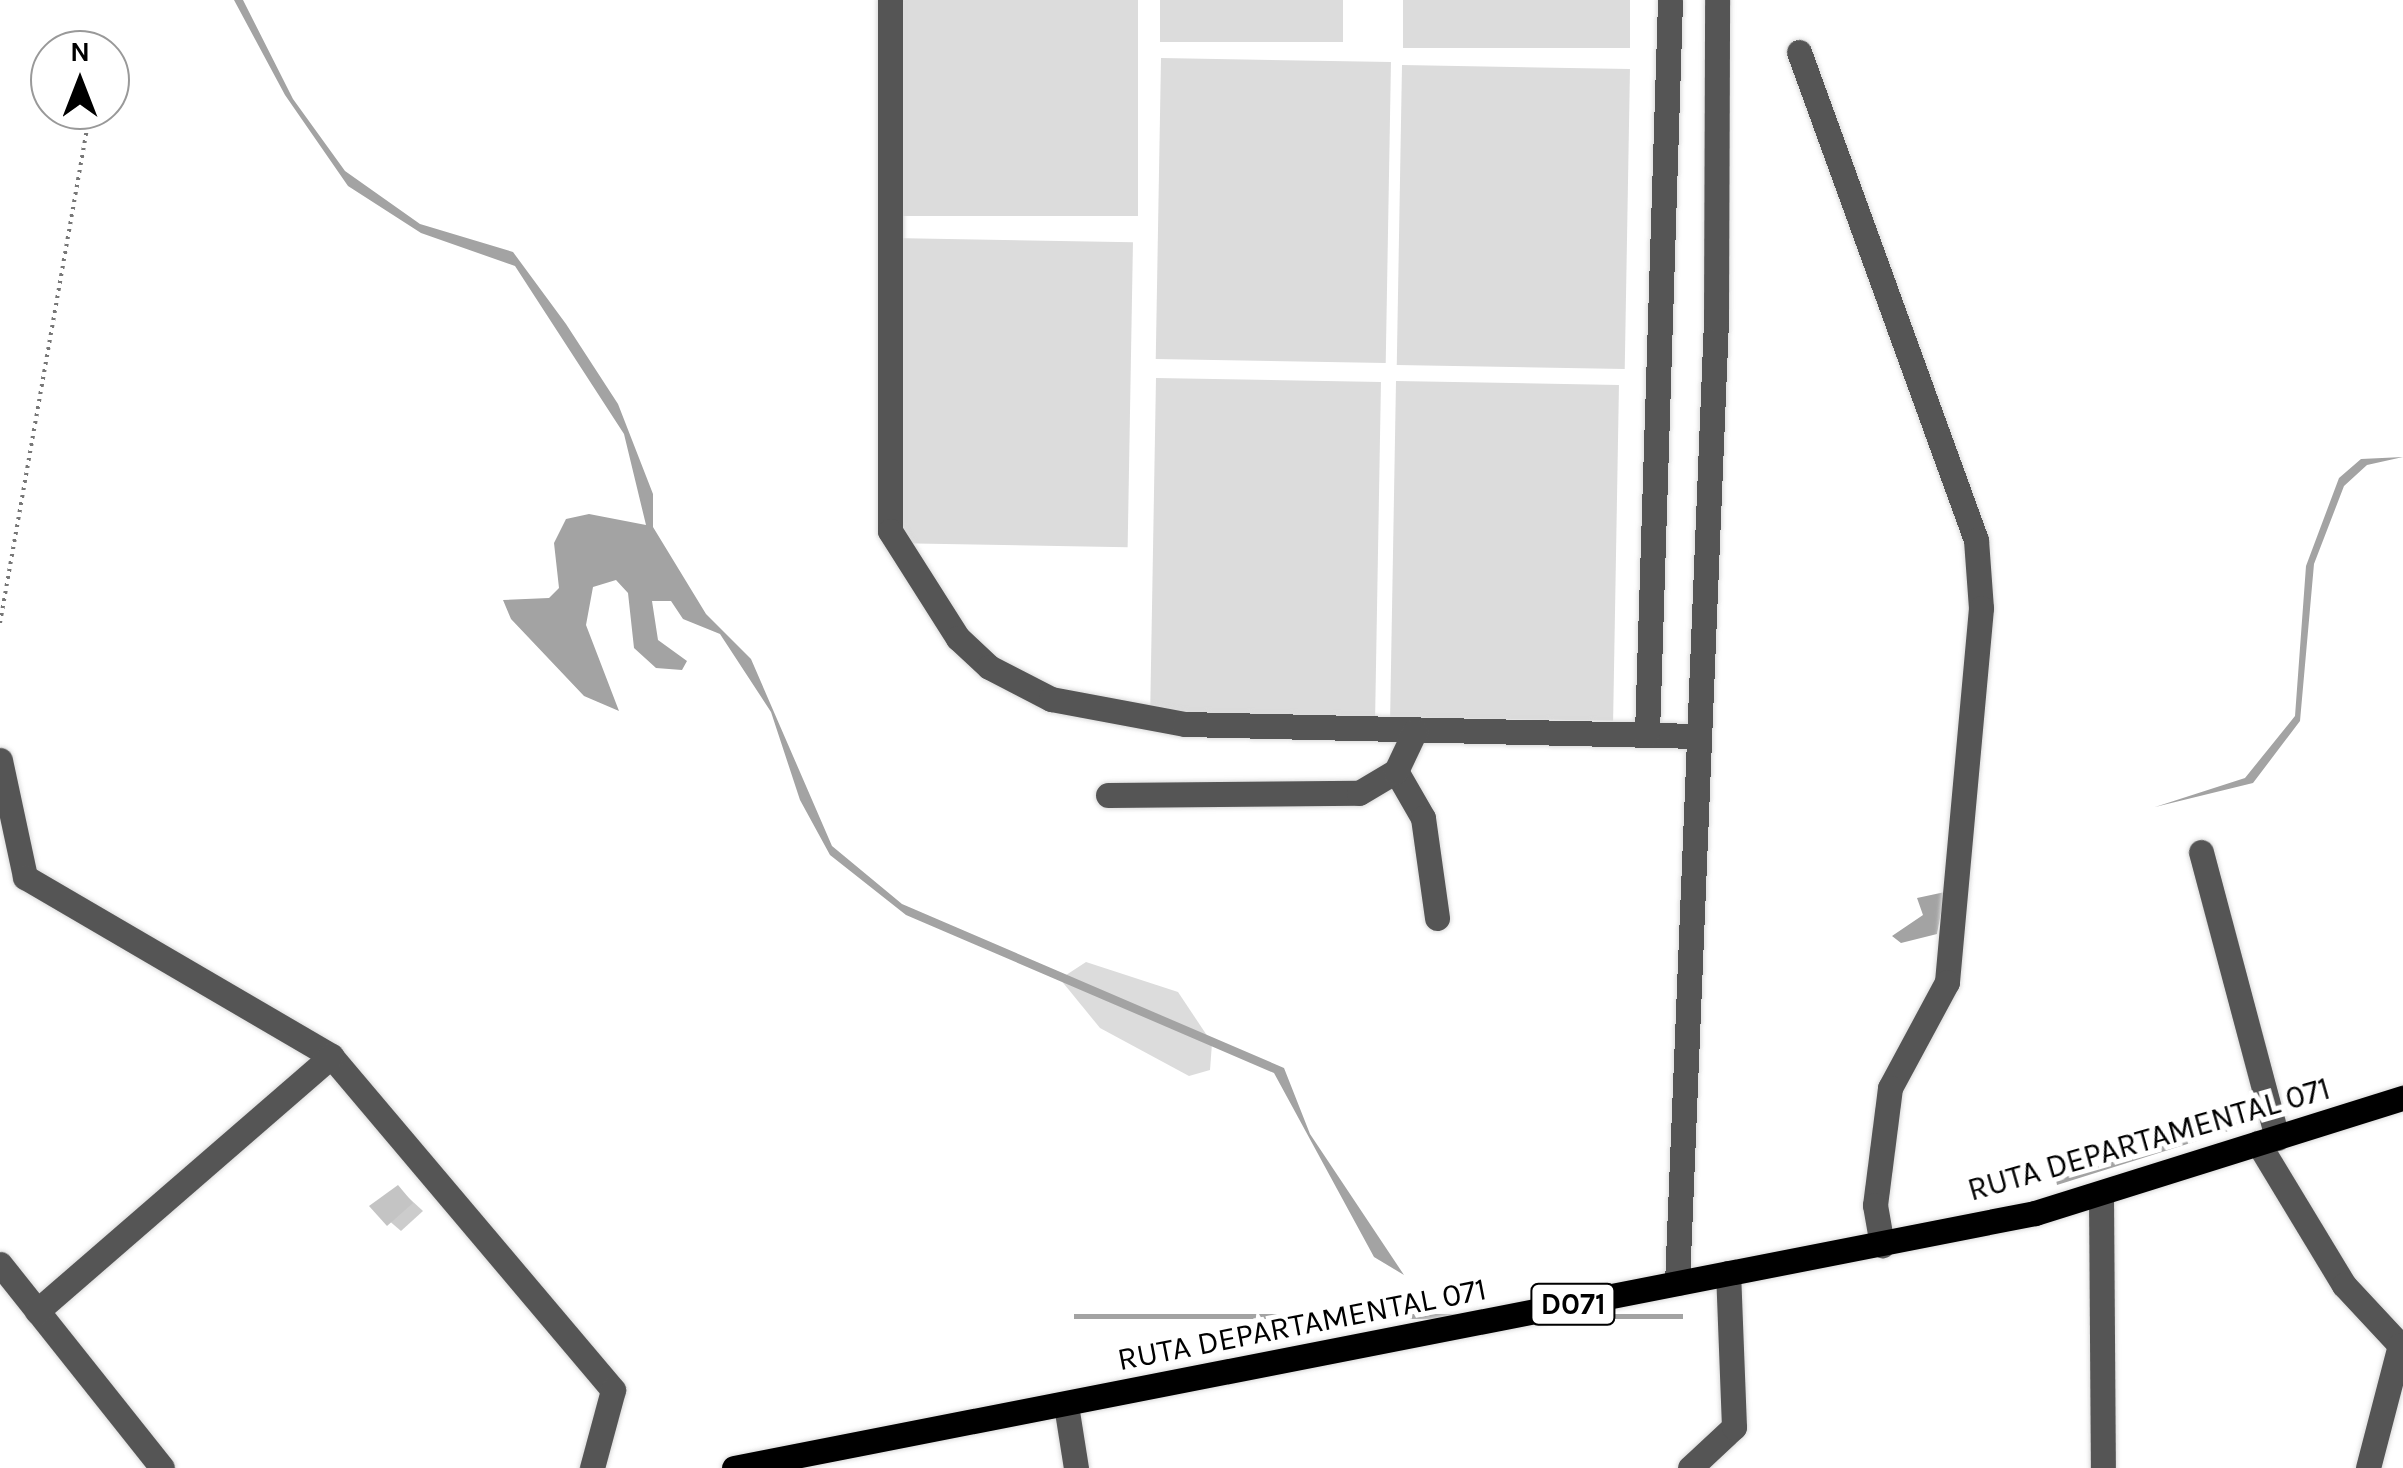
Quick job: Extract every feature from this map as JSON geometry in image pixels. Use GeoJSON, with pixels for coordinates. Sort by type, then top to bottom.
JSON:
{"type":"FeatureCollection","features":[{"type":"Feature","properties":{"kind":"main road","name":"RUTA DEPARTAMENTAL 071"},"geometry":{"type":"LineString","coordinates":[[734,1468],[1882,1245],[2102,1194],[2403,1098]]}},
{"type":"Feature","properties":{"kind":"street"},"geometry":{"type":"LineString","coordinates":[[890,0],[890,532],[933,604],[989,667],[1110,716],[1415,731],[1699,736]]}},
{"type":"Feature","properties":{"kind":"street"},"geometry":{"type":"LineString","coordinates":[[1647,734],[1670,0]]}},
{"type":"Feature","properties":{"kind":"street"},"geometry":{"type":"LineString","coordinates":[[1678,1283],[1716,319],[1717,0]]}},
{"type":"Feature","properties":{"kind":"street"},"geometry":{"type":"LineString","coordinates":[[1799,52],[1976,540],[1982,608],[1948,982],[1890,1088],[1875,1205],[1882,1245]]}},
{"type":"Feature","properties":{"kind":"street"},"geometry":{"type":"LineString","coordinates":[[1108,795],[1358,793],[1396,771],[1415,731]]}},
{"type":"Feature","properties":{"kind":"street"},"geometry":{"type":"LineString","coordinates":[[0,760],[25,876],[332,1056],[613,1390],[592,1468]]}},
{"type":"Feature","properties":{"kind":"street"},"geometry":{"type":"LineString","coordinates":[[1396,771],[1423,818],[1436,918]]}},
{"type":"Feature","properties":{"kind":"street"},"geometry":{"type":"LineString","coordinates":[[2201,852],[2267,1141],[2344,1285],[2400,1345],[2368,1468]]}},
{"type":"Feature","properties":{"kind":"street"},"geometry":{"type":"LineString","coordinates":[[37,1311],[332,1056]]}},
{"type":"Feature","properties":{"kind":"street"},"geometry":{"type":"LineString","coordinates":[[2102,1194],[2103,1468]]}},
{"type":"Feature","properties":{"kind":"street"},"geometry":{"type":"LineString","coordinates":[[0,1264],[162,1468]]}},
{"type":"Feature","properties":{"kind":"street"},"geometry":{"type":"LineString","coordinates":[[1690,1468],[1734,1427],[1728,1272]]}},
{"type":"Feature","properties":{"kind":"street"},"geometry":{"type":"LineString","coordinates":[[1066,1406],[1076,1468]]}},
{"type":"Feature","properties":{"kind":"path"},"geometry":{"type":"LineString","coordinates":[[0,623],[87,130]]}},
{"type":"Feature","properties":{"kind":"shaded area"},"geometry":{"type":"Polygon","coordinates":[[[234,0],[243,0],[293,99],[345,171],[420,224],[513,252],[566,324],[618,404],[653,494],[653,527],[706,614],[751,659],[832,846],[902,904],[1284,1068],[1310,1134],[1404,1275],[1374,1257],[1274,1073],[906,915],[830,855],[800,800],[771,712],[720,634],[683,619],[671,601],[652,601],[658,640],[687,661],[682,670],[656,668],[634,648],[628,593],[616,580],[593,587],[586,625],[619,711],[584,696],[511,619],[503,600],[549,598],[559,588],[554,543],[566,519],[589,514],[646,525],[624,434],[515,266],[421,233],[348,186],[285,95],[234,0]]]}},
{"type":"Feature","properties":{"kind":"shaded area"},"geometry":{"type":"Polygon","coordinates":[[[900,0],[1138,0],[1138,216],[900,216],[900,0]]]}},
{"type":"Feature","properties":{"kind":"shaded area"},"geometry":{"type":"Polygon","coordinates":[[[1160,0],[1343,0],[1343,42],[1160,42],[1160,0]]]}},
{"type":"Feature","properties":{"kind":"shaded area"},"geometry":{"type":"Polygon","coordinates":[[[1403,0],[1630,0],[1630,48],[1403,48],[1403,0]]]}},
{"type":"Feature","properties":{"kind":"shaded area"},"geometry":{"type":"Polygon","coordinates":[[[1161,58],[1391,62],[1386,363],[1156,359],[1161,58]]]}},
{"type":"Feature","properties":{"kind":"shaded area"},"geometry":{"type":"Polygon","coordinates":[[[1402,65],[1630,69],[1625,369],[1397,365],[1402,65]]]}},
{"type":"Feature","properties":{"kind":"shaded area"},"geometry":{"type":"Polygon","coordinates":[[[892,238],[1133,242],[1128,547],[887,543],[892,238]]]}},
{"type":"Feature","properties":{"kind":"shaded area"},"geometry":{"type":"Polygon","coordinates":[[[1156,378],[1381,382],[1375,717],[1150,713],[1156,378]]]}},
{"type":"Feature","properties":{"kind":"shaded area"},"geometry":{"type":"Polygon","coordinates":[[[1396,381],[1619,385],[1613,721],[1390,717],[1396,381]]]}},
{"type":"Feature","properties":{"kind":"shaded area"},"geometry":{"type":"Polygon","coordinates":[[[2403,457],[2367,465],[2344,486],[2314,564],[2300,721],[2253,783],[2155,807],[2245,778],[2295,716],[2306,566],[2339,478],[2361,459],[2403,457]]]}},
{"type":"Feature","properties":{"kind":"shaded area"},"geometry":{"type":"Polygon","coordinates":[[[1945,892],[1937,934],[1901,943],[1892,936],[1923,915],[1917,898],[1945,892]]]}},
{"type":"Feature","properties":{"kind":"shaded area"},"geometry":{"type":"Polygon","coordinates":[[[1086,962],[1178,992],[1212,1043],[1210,1070],[1189,1076],[1100,1028],[1060,979],[1086,962]]]}},
{"type":"Feature","properties":{"kind":"shaded area"},"geometry":{"type":"Polygon","coordinates":[[[2253,1117],[2254,1123],[2057,1185],[2056,1180],[2253,1117]]]}},
{"type":"Feature","properties":{"kind":"shaded area"},"geometry":{"type":"Polygon","coordinates":[[[1074,1314],[1683,1314],[1683,1319],[1074,1319],[1074,1314]]]}},
{"type":"Feature","properties":{"kind":"building"},"geometry":{"type":"Polygon","coordinates":[[[398,1185],[413,1203],[387,1226],[369,1206],[398,1185]]]}}]}
